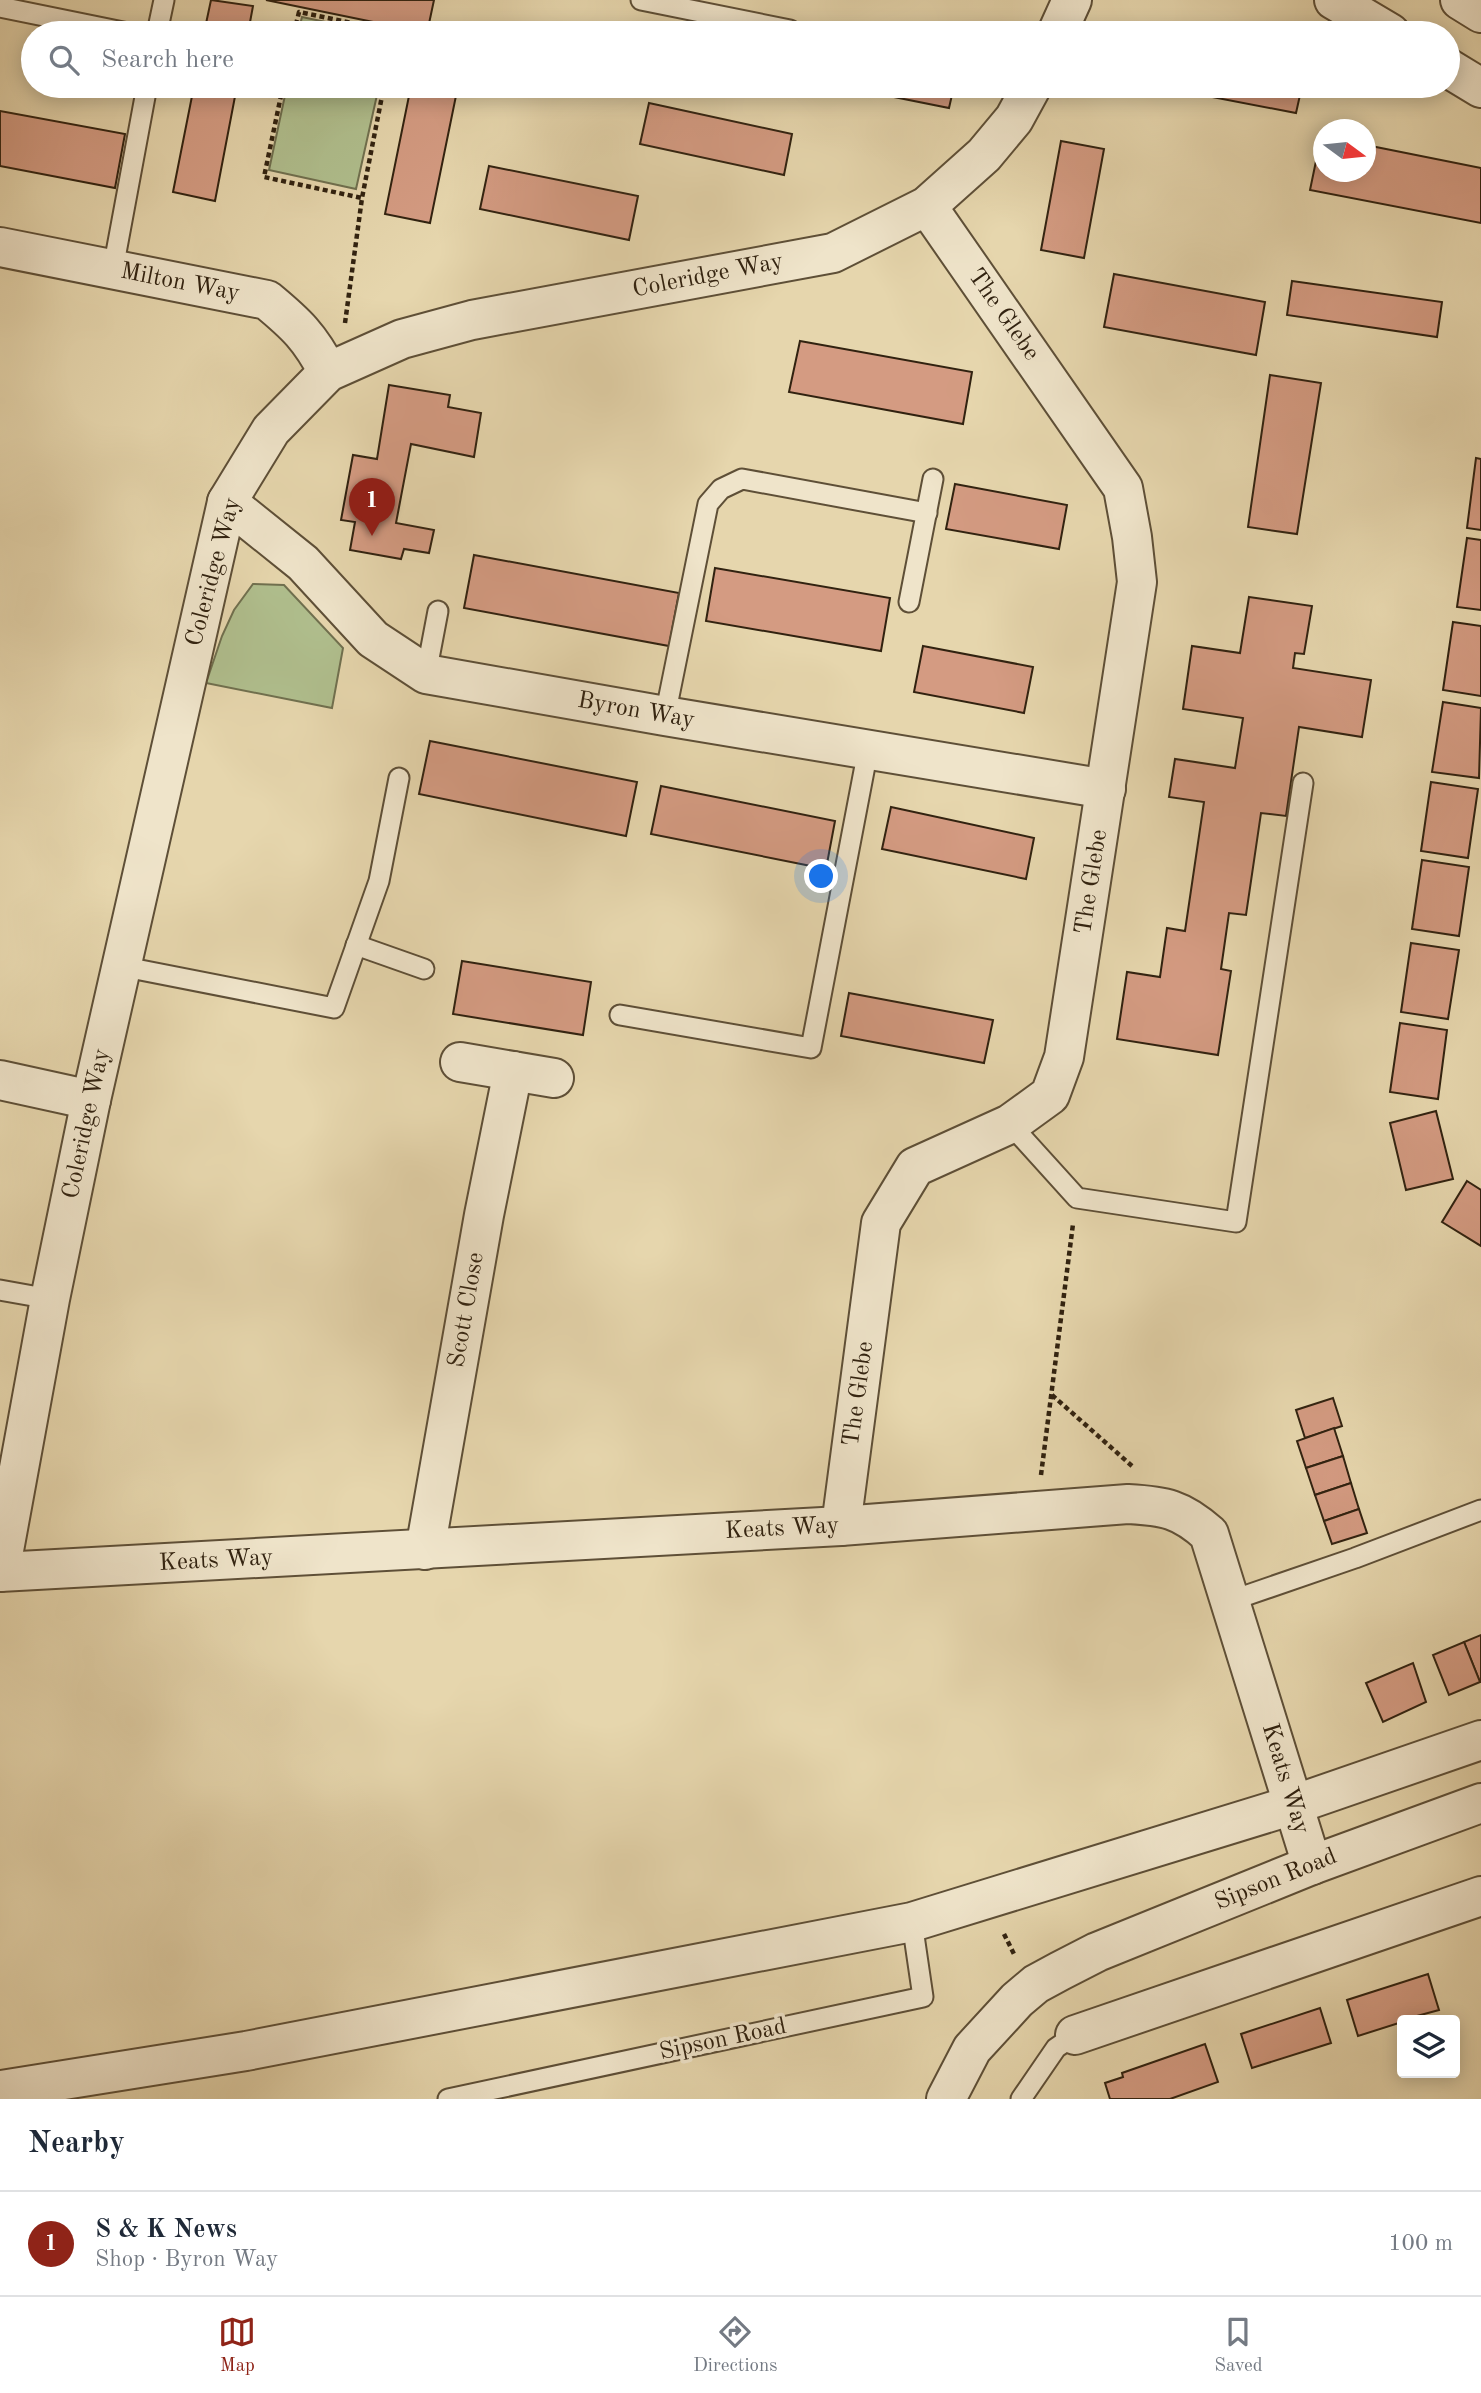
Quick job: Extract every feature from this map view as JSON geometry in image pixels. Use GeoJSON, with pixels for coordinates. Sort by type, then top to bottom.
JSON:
{"type":"FeatureCollection","features":[{"type":"Feature","properties":{"kind":"street"},"geometry":{"type":"LineString","coordinates":[[1062,21],[1072,0]]}},
{"type":"Feature","properties":{"kind":"street"},"geometry":{"type":"LineString","coordinates":[[1334,0],[1370,21]]}},
{"type":"Feature","properties":{"kind":"street"},"geometry":{"type":"LineString","coordinates":[[1460,75],[1481,88]]}},
{"type":"Feature","properties":{"kind":"street","name":"Coleridge Way"},"geometry":{"type":"LineString","coordinates":[[0,1572],[50,1299],[91,1100],[227,502],[271,430],[333,369],[402,339],[472,320],[833,253],[927,206],[984,155],[1014,118],[1025,98]]}},
{"type":"Feature","properties":{"kind":"street","name":"The Glebe"},"geometry":{"type":"LineString","coordinates":[[841,1525],[881,1223],[915,1167],[1010,1124],[1050,1095],[1064,1057],[1137,582],[1123,488],[927,206]]}},
{"type":"Feature","properties":{"kind":"street","name":"Milton Way"},"geometry":{"type":"LineString","coordinates":[[0,247],[267,300],[301,328],[333,369]]}},
{"type":"Feature","properties":{"kind":"street","name":"Byron Way"},"geometry":{"type":"LineString","coordinates":[[227,502],[303,563],[373,639],[426,674],[1106,789]]}},
{"type":"Feature","properties":{"kind":"street"},"geometry":{"type":"LineString","coordinates":[[460,1062],[554,1078]]}},
{"type":"Feature","properties":{"kind":"street","name":"Scott Close"},"geometry":{"type":"LineString","coordinates":[[425,1550],[482,1228],[513,1071]]}},
{"type":"Feature","properties":{"kind":"street"},"geometry":{"type":"LineString","coordinates":[[0,1080],[91,1100]]}},
{"type":"Feature","properties":{"kind":"street","name":"Keats Way"},"geometry":{"type":"LineString","coordinates":[[0,1572],[841,1525],[1128,1504],[1172,1509],[1191,1518],[1209,1534],[1312,1865]]}},
{"type":"Feature","properties":{"kind":"street"},"geometry":{"type":"LineString","coordinates":[[1,2092],[246,2051],[912,1922],[1293,1805],[1481,1740]]}},
{"type":"Feature","properties":{"kind":"street","name":"Sipson Road"},"geometry":{"type":"LineString","coordinates":[[946,2099],[972,2049],[1017,2000],[1036,1984],[1097,1952],[1312,1865],[1481,1803]]}},
{"type":"Feature","properties":{"kind":"street"},"geometry":{"type":"LineString","coordinates":[[1075,2035],[1481,1896]]}},
{"type":"Feature","properties":{"kind":"lane"},"geometry":{"type":"LineString","coordinates":[[160,21],[164,0]]}},
{"type":"Feature","properties":{"kind":"lane"},"geometry":{"type":"LineString","coordinates":[[641,0],[745,21]]}},
{"type":"Feature","properties":{"kind":"lane"},"geometry":{"type":"LineString","coordinates":[[0,7],[69,21]]}},
{"type":"Feature","properties":{"kind":"lane"},"geometry":{"type":"LineString","coordinates":[[113,270],[145,98]]}},
{"type":"Feature","properties":{"kind":"lane"},"geometry":{"type":"LineString","coordinates":[[909,602],[933,479]]}},
{"type":"Feature","properties":{"kind":"lane"},"geometry":{"type":"LineString","coordinates":[[664,716],[708,503],[721,489],[743,480],[927,513]]}},
{"type":"Feature","properties":{"kind":"lane"},"geometry":{"type":"LineString","coordinates":[[426,674],[438,611]]}},
{"type":"Feature","properties":{"kind":"lane"},"geometry":{"type":"LineString","coordinates":[[620,1016],[811,1048],[868,750]]}},
{"type":"Feature","properties":{"kind":"lane"},"geometry":{"type":"LineString","coordinates":[[120,966],[334,1009],[379,881],[399,778]]}},
{"type":"Feature","properties":{"kind":"lane"},"geometry":{"type":"LineString","coordinates":[[1010,1124],[1077,1198],[1236,1222],[1303,783]]}},
{"type":"Feature","properties":{"kind":"lane"},"geometry":{"type":"LineString","coordinates":[[356,945],[424,969]]}},
{"type":"Feature","properties":{"kind":"lane"},"geometry":{"type":"LineString","coordinates":[[0,1290],[50,1299]]}},
{"type":"Feature","properties":{"kind":"lane"},"geometry":{"type":"LineString","coordinates":[[1230,1601],[1355,1558],[1481,1510]]}},
{"type":"Feature","properties":{"kind":"lane","name":"Sipson Road"},"geometry":{"type":"LineString","coordinates":[[448,2099],[923,1997],[912,1922]]}},
{"type":"Feature","properties":{"kind":"lane"},"geometry":{"type":"LineString","coordinates":[[1021,2099],[1056,2048],[1075,2035]]}},
{"type":"Feature","properties":{"kind":"path"},"geometry":{"type":"LineString","coordinates":[[297,21],[299,12],[342,21]]}},
{"type":"Feature","properties":{"kind":"path"},"geometry":{"type":"LineString","coordinates":[[280,98],[264,177],[362,198]]}},
{"type":"Feature","properties":{"kind":"path"},"geometry":{"type":"LineString","coordinates":[[333,369],[382,98]]}},
{"type":"Feature","properties":{"kind":"path"},"geometry":{"type":"LineString","coordinates":[[1037,1510],[1077,1198]]}},
{"type":"Feature","properties":{"kind":"path"},"geometry":{"type":"LineString","coordinates":[[1051,1394],[1153,1485],[1154,1505]]}},
{"type":"Feature","properties":{"kind":"green space"},"geometry":{"type":"Polygon","coordinates":[[[302,17],[321,21],[301,21],[302,17]]]}},
{"type":"Feature","properties":{"kind":"green space"},"geometry":{"type":"Polygon","coordinates":[[[284,98],[376,98],[356,189],[269,170],[284,98]]]}},
{"type":"Feature","properties":{"kind":"green space"},"geometry":{"type":"Polygon","coordinates":[[[253,584],[284,585],[343,648],[332,708],[206,683],[234,610],[253,584]]]}},
{"type":"Feature","properties":{"kind":"building"},"geometry":{"type":"Polygon","coordinates":[[[211,0],[253,6],[250,21],[207,21],[211,0]]]}},
{"type":"Feature","properties":{"kind":"building"},"geometry":{"type":"Polygon","coordinates":[[[266,0],[434,0],[430,21],[368,21],[266,0]]]}},
{"type":"Feature","properties":{"kind":"building"},"geometry":{"type":"Polygon","coordinates":[[[192,98],[235,98],[215,201],[173,192],[192,98]]]}},
{"type":"Feature","properties":{"kind":"building"},"geometry":{"type":"Polygon","coordinates":[[[409,98],[456,98],[430,223],[385,214],[409,98]]]}},
{"type":"Feature","properties":{"kind":"building"},"geometry":{"type":"Polygon","coordinates":[[[899,98],[951,98],[949,108],[899,98]]]}},
{"type":"Feature","properties":{"kind":"building"},"geometry":{"type":"Polygon","coordinates":[[[1218,98],[1299,98],[1296,113],[1218,98]]]}},
{"type":"Feature","properties":{"kind":"building"},"geometry":{"type":"Polygon","coordinates":[[[649,103],[792,134],[784,175],[640,144],[649,103]]]}},
{"type":"Feature","properties":{"kind":"building"},"geometry":{"type":"Polygon","coordinates":[[[0,111],[125,134],[115,188],[0,166],[0,111]]]}},
{"type":"Feature","properties":{"kind":"building"},"geometry":{"type":"Polygon","coordinates":[[[1061,141],[1104,149],[1084,258],[1041,250],[1061,141]]]}},
{"type":"Feature","properties":{"kind":"building"},"geometry":{"type":"Polygon","coordinates":[[[1376,147],[1481,168],[1481,223],[1310,190],[1313,176],[1313,182],[1376,182],[1376,147]]]}},
{"type":"Feature","properties":{"kind":"building"},"geometry":{"type":"Polygon","coordinates":[[[489,166],[638,196],[629,240],[480,209],[489,166]]]}},
{"type":"Feature","properties":{"kind":"building"},"geometry":{"type":"Polygon","coordinates":[[[1114,274],[1265,302],[1256,355],[1104,327],[1114,274]]]}},
{"type":"Feature","properties":{"kind":"building"},"geometry":{"type":"Polygon","coordinates":[[[1292,281],[1442,302],[1437,337],[1287,315],[1292,281]]]}},
{"type":"Feature","properties":{"kind":"building"},"geometry":{"type":"Polygon","coordinates":[[[800,341],[972,372],[963,424],[789,392],[800,341]]]}},
{"type":"Feature","properties":{"kind":"building"},"geometry":{"type":"Polygon","coordinates":[[[1270,375],[1321,383],[1297,534],[1248,527],[1270,375]]]}},
{"type":"Feature","properties":{"kind":"building"},"geometry":{"type":"Polygon","coordinates":[[[389,385],[450,395],[448,407],[481,413],[474,457],[411,444],[396,523],[434,530],[429,553],[404,549],[401,559],[350,550],[355,522],[341,520],[353,455],[377,459],[389,385]]]}},
{"type":"Feature","properties":{"kind":"building"},"geometry":{"type":"Polygon","coordinates":[[[1476,458],[1481,459],[1481,530],[1467,528],[1476,458]]]}},
{"type":"Feature","properties":{"kind":"building"},"geometry":{"type":"Polygon","coordinates":[[[955,484],[1067,505],[1059,549],[946,529],[955,484]]]}},
{"type":"Feature","properties":{"kind":"building"},"geometry":{"type":"Polygon","coordinates":[[[1467,538],[1481,540],[1481,610],[1457,607],[1467,538]]]}},
{"type":"Feature","properties":{"kind":"building"},"geometry":{"type":"Polygon","coordinates":[[[474,555],[679,593],[669,646],[464,608],[474,555]]]}},
{"type":"Feature","properties":{"kind":"building"},"geometry":{"type":"Polygon","coordinates":[[[715,568],[890,598],[881,651],[706,621],[715,568]]]}},
{"type":"Feature","properties":{"kind":"building"},"geometry":{"type":"Polygon","coordinates":[[[1249,597],[1312,606],[1304,654],[1295,653],[1293,668],[1371,680],[1362,737],[1299,727],[1286,816],[1261,813],[1246,915],[1229,913],[1221,969],[1231,971],[1218,1055],[1117,1039],[1127,972],[1160,977],[1167,928],[1185,931],[1204,802],[1169,797],[1175,759],[1235,768],[1243,718],[1183,709],[1192,646],[1240,653],[1249,597]]]}},
{"type":"Feature","properties":{"kind":"building"},"geometry":{"type":"Polygon","coordinates":[[[1453,622],[1481,626],[1481,696],[1443,690],[1453,622]]]}},
{"type":"Feature","properties":{"kind":"building"},"geometry":{"type":"Polygon","coordinates":[[[923,646],[1033,667],[1024,713],[914,692],[923,646]]]}},
{"type":"Feature","properties":{"kind":"building"},"geometry":{"type":"Polygon","coordinates":[[[1443,702],[1481,708],[1479,778],[1432,772],[1443,702]]]}},
{"type":"Feature","properties":{"kind":"building"},"geometry":{"type":"Polygon","coordinates":[[[430,741],[637,782],[626,836],[419,794],[430,741]]]}},
{"type":"Feature","properties":{"kind":"building"},"geometry":{"type":"Polygon","coordinates":[[[1431,782],[1478,789],[1468,858],[1421,851],[1431,782]]]}},
{"type":"Feature","properties":{"kind":"building"},"geometry":{"type":"Polygon","coordinates":[[[661,786],[835,821],[826,869],[651,834],[661,786]]]}},
{"type":"Feature","properties":{"kind":"building"},"geometry":{"type":"Polygon","coordinates":[[[891,807],[1034,838],[1026,879],[882,849],[891,807]]]}},
{"type":"Feature","properties":{"kind":"building"},"geometry":{"type":"Polygon","coordinates":[[[1422,860],[1469,867],[1459,936],[1412,929],[1422,860]]]}},
{"type":"Feature","properties":{"kind":"building"},"geometry":{"type":"Polygon","coordinates":[[[1411,943],[1459,950],[1448,1019],[1401,1012],[1411,943]]]}},
{"type":"Feature","properties":{"kind":"building"},"geometry":{"type":"Polygon","coordinates":[[[462,961],[591,982],[583,1035],[453,1014],[462,961]]]}},
{"type":"Feature","properties":{"kind":"building"},"geometry":{"type":"Polygon","coordinates":[[[849,993],[993,1020],[984,1063],[841,1036],[849,993]]]}},
{"type":"Feature","properties":{"kind":"building"},"geometry":{"type":"Polygon","coordinates":[[[1400,1023],[1447,1030],[1438,1099],[1390,1092],[1400,1023]]]}},
{"type":"Feature","properties":{"kind":"building"},"geometry":{"type":"Polygon","coordinates":[[[1436,1111],[1453,1179],[1406,1190],[1390,1123],[1436,1111]]]}},
{"type":"Feature","properties":{"kind":"building"},"geometry":{"type":"Polygon","coordinates":[[[1467,1181],[1481,1190],[1481,1246],[1442,1222],[1467,1181]]]}},
{"type":"Feature","properties":{"kind":"building"},"geometry":{"type":"Polygon","coordinates":[[[1333,1398],[1342,1426],[1305,1438],[1296,1410],[1333,1398]]]}},
{"type":"Feature","properties":{"kind":"building"},"geometry":{"type":"Polygon","coordinates":[[[1334,1428],[1343,1456],[1306,1468],[1297,1441],[1334,1428]]]}},
{"type":"Feature","properties":{"kind":"building"},"geometry":{"type":"Polygon","coordinates":[[[1343,1456],[1351,1483],[1315,1495],[1306,1468],[1343,1456]]]}},
{"type":"Feature","properties":{"kind":"building"},"geometry":{"type":"Polygon","coordinates":[[[1351,1483],[1359,1509],[1324,1521],[1315,1495],[1351,1483]]]}},
{"type":"Feature","properties":{"kind":"building"},"geometry":{"type":"Polygon","coordinates":[[[1359,1509],[1367,1533],[1332,1544],[1324,1521],[1359,1509]]]}},
{"type":"Feature","properties":{"kind":"building"},"geometry":{"type":"Polygon","coordinates":[[[1481,1635],[1481,1682],[1480,1682],[1464,1642],[1481,1635]]]}},
{"type":"Feature","properties":{"kind":"building"},"geometry":{"type":"Polygon","coordinates":[[[1464,1642],[1480,1682],[1449,1695],[1433,1655],[1464,1642]]]}},
{"type":"Feature","properties":{"kind":"building"},"geometry":{"type":"Polygon","coordinates":[[[1413,1663],[1426,1702],[1383,1722],[1366,1683],[1413,1663]]]}},
{"type":"Feature","properties":{"kind":"building"},"geometry":{"type":"Polygon","coordinates":[[[1428,1974],[1439,2010],[1420,2015],[1397,2015],[1397,2024],[1358,2036],[1347,2000],[1428,1974]]]}},
{"type":"Feature","properties":{"kind":"building"},"geometry":{"type":"Polygon","coordinates":[[[1320,2008],[1331,2043],[1252,2068],[1241,2034],[1320,2008]]]}},
{"type":"Feature","properties":{"kind":"building"},"geometry":{"type":"Polygon","coordinates":[[[1205,2044],[1218,2082],[1170,2099],[1110,2099],[1105,2083],[1123,2077],[1122,2073],[1205,2044]]]}},
{"type":"Feature","properties":{"kind":"place","name":"S & K News"},"geometry":{"type":"Point","coordinates":[372,536]}}]}
